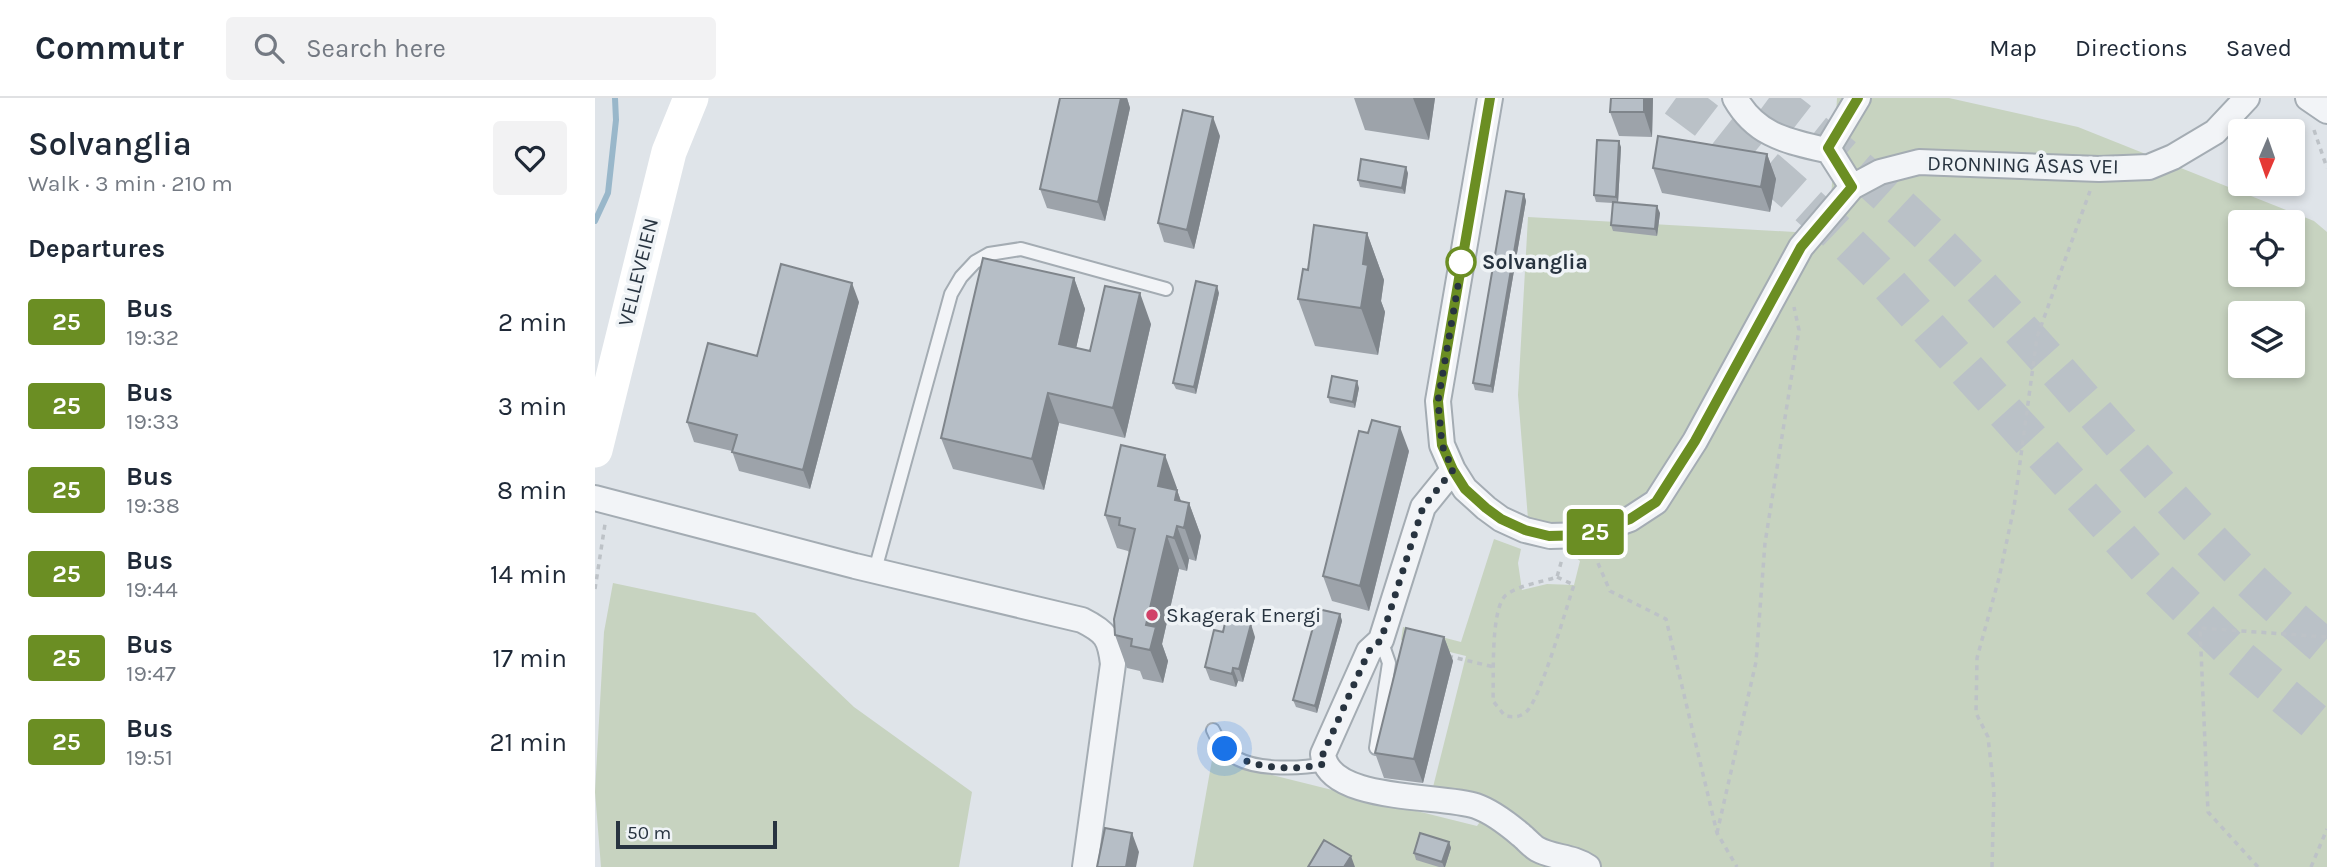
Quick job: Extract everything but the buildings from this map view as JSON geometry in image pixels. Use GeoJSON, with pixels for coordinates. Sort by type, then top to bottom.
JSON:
{"type":"FeatureCollection","features":[{"type":"Feature","properties":{"kind":"main road","name":"VELLEVEIEN"},"geometry":{"type":"LineString","coordinates":[[595,450],[669,152],[691,98]]}},
{"type":"Feature","properties":{"kind":"street"},"geometry":{"type":"LineString","coordinates":[[1490,98],[1438,401],[1442,445],[1465,489],[1486,508],[1501,519],[1525,530],[1549,536],[1586,535],[1630,519],[1656,502],[1695,441],[1801,247],[1852,187]]}},
{"type":"Feature","properties":{"kind":"street"},"geometry":{"type":"LineString","coordinates":[[1735,98],[1753,123],[1777,138],[1829,151],[1852,187]]}},
{"type":"Feature","properties":{"kind":"street"},"geometry":{"type":"LineString","coordinates":[[1852,187],[1828,148],[1858,98]]}},
{"type":"Feature","properties":{"kind":"street","name":"DRONNING ÅSAS VEI"},"geometry":{"type":"LineString","coordinates":[[1852,187],[1880,172],[1919,162],[2099,169],[2149,167],[2173,157],[2215,132],[2246,98]]}},
{"type":"Feature","properties":{"kind":"street"},"geometry":{"type":"LineString","coordinates":[[2308,98],[2319,117]]}},
{"type":"Feature","properties":{"kind":"street"},"geometry":{"type":"LineString","coordinates":[[1453,470],[1423,507],[1381,640],[1369,651],[1323,754],[1324,764],[1335,777],[1373,791],[1476,806],[1506,822],[1537,849],[1578,860],[1588,867]]}},
{"type":"Feature","properties":{"kind":"street"},"geometry":{"type":"LineString","coordinates":[[595,498],[1082,620],[1100,629],[1111,644],[1113,664],[1085,867]]}},
{"type":"Feature","properties":{"kind":"lane"},"geometry":{"type":"LineString","coordinates":[[875,570],[951,294],[961,277],[975,262],[989,254],[1021,249],[1166,289]]}},
{"type":"Feature","properties":{"kind":"lane"},"geometry":{"type":"LineString","coordinates":[[1376,748],[1389,663],[1381,640]]}},
{"type":"Feature","properties":{"kind":"lane"},"geometry":{"type":"LineString","coordinates":[[1213,730],[1225,749],[1237,759],[1305,768],[1324,764]]}},
{"type":"Feature","properties":{"kind":"path"},"geometry":{"type":"LineString","coordinates":[[2319,117],[2327,168]]}},
{"type":"Feature","properties":{"kind":"path"},"geometry":{"type":"LineString","coordinates":[[1992,867],[1994,791],[1988,737],[1976,713],[1977,658],[1999,578],[2014,507],[2037,338],[2099,169]]}},
{"type":"Feature","properties":{"kind":"path"},"geometry":{"type":"LineString","coordinates":[[1717,832],[1756,662],[1765,543],[1799,330],[1786,274]]}},
{"type":"Feature","properties":{"kind":"path"},"geometry":{"type":"LineString","coordinates":[[1586,535],[1611,591],[1667,619],[1717,832],[1737,867]]}},
{"type":"Feature","properties":{"kind":"path"},"geometry":{"type":"LineString","coordinates":[[1557,577],[1564,551]]}},
{"type":"Feature","properties":{"kind":"path"},"geometry":{"type":"LineString","coordinates":[[1557,577],[1574,585],[1542,681],[1525,713],[1516,717],[1505,716],[1493,701],[1496,624],[1504,597],[1557,577]]}},
{"type":"Feature","properties":{"kind":"path"},"geometry":{"type":"LineString","coordinates":[[2257,867],[2208,812],[2200,628],[2327,636]]}},
{"type":"Feature","properties":{"kind":"path"},"geometry":{"type":"LineString","coordinates":[[1444,655],[1494,667]]}},
{"type":"Feature","properties":{"kind":"path"},"geometry":{"type":"LineString","coordinates":[[2311,867],[2327,829]]}},
{"type":"Feature","properties":{"kind":"green space"},"geometry":{"type":"Polygon","coordinates":[[[1837,98],[1949,98],[2078,127],[2228,187],[2228,196],[2251,196],[2286,210],[2228,210],[2228,287],[2305,287],[2305,217],[2314,221],[2327,232],[2327,867],[1193,867],[1212,760],[1477,826],[1494,802],[1431,795],[1466,656],[1401,640],[1403,627],[1461,642],[1494,539],[1521,549],[1518,563],[1522,590],[1547,584],[1574,585],[1580,561],[1528,519],[1518,395],[1528,217],[1829,234],[1837,98]]]}},
{"type":"Feature","properties":{"kind":"green space"},"geometry":{"type":"Polygon","coordinates":[[[613,583],[755,613],[854,707],[972,792],[959,867],[601,867],[595,792],[604,632],[613,583]]]}},
{"type":"Feature","properties":{"kind":"waterway"},"geometry":{"type":"LineString","coordinates":[[595,221],[608,193],[616,120],[615,98]]}},
{"type":"Feature","properties":{"kind":"tunnel"},"geometry":{"type":"LineString","coordinates":[[1676,98],[1759,163],[1862,257],[2147,568],[2237,656],[2327,732]]}},
{"type":"Feature","properties":{"kind":"tunnel"},"geometry":{"type":"LineString","coordinates":[[1769,98],[1859,170],[1944,249],[2025,334],[2189,518],[2258,587],[2327,649]]}},
{"type":"Feature","properties":{"kind":"bus line","name":"25"},"geometry":{"type":"LineString","coordinates":[[1490,98],[1438,401],[1442,445],[1465,489],[1486,508],[1501,519],[1525,530],[1549,536],[1586,535],[1630,519],[1656,502],[1695,441],[1801,247],[1852,187],[1828,148],[1858,98]]}},
{"type":"Feature","properties":{"kind":"place","name":"Solvanglia"},"geometry":{"type":"Point","coordinates":[1461,262]}},
{"type":"Feature","properties":{"kind":"place","name":"Skagerak Energi"},"geometry":{"type":"Point","coordinates":[1152,615]}},
{"type":"Feature","properties":{"kind":"route"},"geometry":{"type":"LineString","coordinates":[[1225,749],[1237,759],[1265,765],[1305,768],[1324,764],[1323,754],[1369,651],[1381,640],[1423,507],[1453,470],[1442,445],[1438,401],[1464,251],[1461,262]]}}]}
